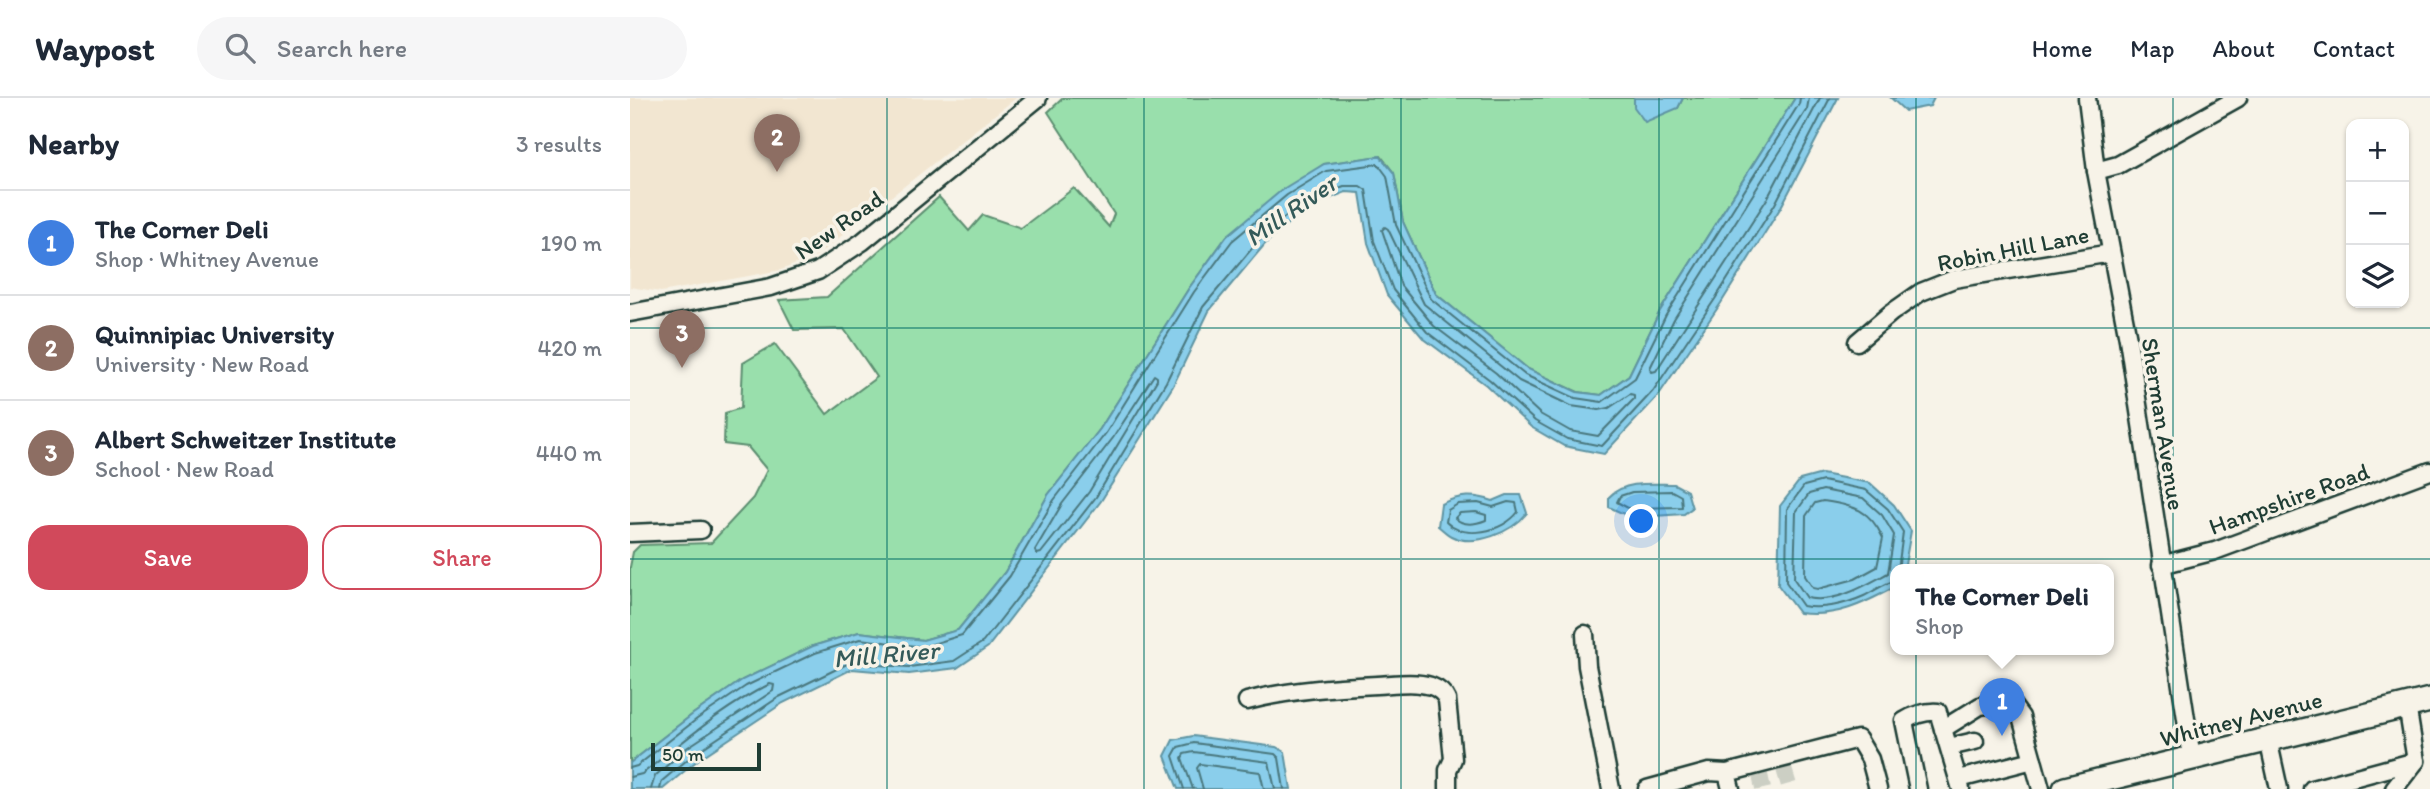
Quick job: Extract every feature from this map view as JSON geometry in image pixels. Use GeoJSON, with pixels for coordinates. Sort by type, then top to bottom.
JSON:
{"type":"FeatureCollection","features":[{"type":"Feature","properties":{"kind":"highway","name":"Whitney Avenue"},"geometry":{"type":"LineString","coordinates":[[2065,789],[2430,700]]}},
{"type":"Feature","properties":{"kind":"street","name":"New Road"},"geometry":{"type":"LineString","coordinates":[[630,313],[771,287],[818,271],[862,242],[1038,98]]}},
{"type":"Feature","properties":{"kind":"street","name":"Sherman Avenue"},"geometry":{"type":"LineString","coordinates":[[2087,98],[2096,171],[2127,339],[2192,758]]}},
{"type":"Feature","properties":{"kind":"street"},"geometry":{"type":"LineString","coordinates":[[2096,171],[2118,165],[2238,98]]}},
{"type":"Feature","properties":{"kind":"street","name":"Robin Hill Lane"},"geometry":{"type":"LineString","coordinates":[[1857,342],[1921,292],[1954,279],[2111,253]]}},
{"type":"Feature","properties":{"kind":"street","name":"Hampshire Road"},"geometry":{"type":"LineString","coordinates":[[2161,565],[2215,551],[2430,471]]}},
{"type":"Feature","properties":{"kind":"street"},"geometry":{"type":"LineString","coordinates":[[630,533],[701,530]]}},
{"type":"Feature","properties":{"kind":"street"},"geometry":{"type":"LineString","coordinates":[[1585,634],[1587,667],[1611,789]]}},
{"type":"Feature","properties":{"kind":"street"},"geometry":{"type":"LineString","coordinates":[[1247,701],[1271,695],[1347,686],[1407,683],[1437,688],[1444,693],[1447,700],[1454,759],[1448,770],[1448,789]]}},
{"type":"Feature","properties":{"kind":"street"},"geometry":{"type":"LineString","coordinates":[[1943,729],[1979,706],[2010,702],[2021,717],[2041,789]]}},
{"type":"Feature","properties":{"kind":"street"},"geometry":{"type":"LineString","coordinates":[[2394,789],[2417,761],[2407,705]]}},
{"type":"Feature","properties":{"kind":"street"},"geometry":{"type":"LineString","coordinates":[[1918,789],[1904,722],[1910,717],[1938,712],[1960,784],[2033,760]]}},
{"type":"Feature","properties":{"kind":"street"},"geometry":{"type":"LineString","coordinates":[[1647,789],[1709,772],[1729,781],[1858,739],[1870,759],[1875,788]]}},
{"type":"Feature","properties":{"kind":"street"},"geometry":{"type":"LineString","coordinates":[[2268,739],[2279,789]]}},
{"type":"Feature","properties":{"kind":"street"},"geometry":{"type":"LineString","coordinates":[[1949,747],[1975,741]]}},
{"type":"Feature","properties":{"kind":"street"},"geometry":{"type":"LineString","coordinates":[[2312,789],[2417,761]]}},
{"type":"Feature","properties":{"kind":"shaded area"},"geometry":{"type":"Polygon","coordinates":[[[630,98],[1016,98],[816,256],[781,270],[661,292],[630,287],[630,98]]]}},
{"type":"Feature","properties":{"kind":"green space"},"geometry":{"type":"Polygon","coordinates":[[[1063,98],[1634,98],[1635,107],[1678,108],[1683,98],[1795,98],[1660,311],[1629,375],[1601,395],[1578,392],[1528,369],[1436,294],[1403,222],[1394,173],[1381,156],[1324,164],[1227,236],[1189,288],[1100,429],[1048,495],[1005,572],[958,630],[923,640],[859,632],[813,646],[742,680],[630,763],[630,567],[633,552],[640,545],[711,543],[753,498],[767,470],[748,447],[724,444],[725,413],[741,408],[743,363],[775,344],[827,414],[877,377],[844,329],[794,330],[779,300],[827,297],[939,197],[969,231],[983,215],[1021,228],[1074,188],[1109,227],[1114,214],[1048,112],[1063,98]]]}},
{"type":"Feature","properties":{"kind":"water"},"geometry":{"type":"Polygon","coordinates":[[[1634,98],[1683,98],[1678,108],[1645,122],[1634,107],[1634,98]]]}},
{"type":"Feature","properties":{"kind":"water","name":"Mill River"},"geometry":{"type":"Polygon","coordinates":[[[1795,98],[1838,98],[1781,207],[1721,303],[1658,396],[1604,454],[1564,446],[1531,427],[1486,385],[1423,338],[1387,295],[1368,243],[1360,193],[1346,192],[1305,208],[1265,244],[1209,311],[1173,386],[1101,501],[988,647],[957,668],[909,674],[852,669],[783,703],[699,759],[663,789],[630,789],[630,763],[742,680],[813,646],[859,632],[923,640],[958,630],[1005,572],[1048,495],[1100,429],[1189,288],[1227,236],[1283,189],[1324,164],[1380,156],[1394,173],[1403,222],[1436,294],[1528,369],[1577,392],[1601,395],[1629,375],[1660,311],[1795,98]]]}},
{"type":"Feature","properties":{"kind":"water"},"geometry":{"type":"Polygon","coordinates":[[[1891,98],[1934,98],[1930,106],[1905,111],[1891,98]]]}},
{"type":"Feature","properties":{"kind":"water"},"geometry":{"type":"Polygon","coordinates":[[[1822,474],[1870,483],[1894,505],[1911,531],[1905,564],[1890,564],[1890,589],[1849,608],[1825,613],[1799,613],[1778,585],[1780,506],[1800,480],[1822,474]]]}},
{"type":"Feature","properties":{"kind":"water"},"geometry":{"type":"Polygon","coordinates":[[[1674,484],[1687,491],[1692,508],[1684,514],[1626,515],[1609,507],[1609,497],[1631,485],[1674,484]]]}},
{"type":"Feature","properties":{"kind":"water"},"geometry":{"type":"Polygon","coordinates":[[[1507,495],[1521,495],[1527,513],[1503,532],[1471,540],[1449,535],[1438,526],[1441,504],[1460,497],[1473,496],[1493,501],[1507,495]]]}},
{"type":"Feature","properties":{"kind":"water"},"geometry":{"type":"Polygon","coordinates":[[[1193,736],[1276,747],[1285,752],[1291,789],[1178,789],[1165,756],[1173,740],[1193,736]]]}},
{"type":"Feature","properties":{"kind":"tunnel"},"geometry":{"type":"LineString","coordinates":[[1784,769],[1790,789]]}},
{"type":"Feature","properties":{"kind":"tunnel"},"geometry":{"type":"LineString","coordinates":[[1760,775],[1763,789]]}},
{"type":"Feature","properties":{"kind":"place","name":"Quinnipiac University"},"geometry":{"type":"Point","coordinates":[777,172]}},
{"type":"Feature","properties":{"kind":"place","name":"Albert Schweitzer Institute"},"geometry":{"type":"Point","coordinates":[682,368]}},
{"type":"Feature","properties":{"kind":"place","name":"The Corner Deli"},"geometry":{"type":"Point","coordinates":[2002,736]}}]}
